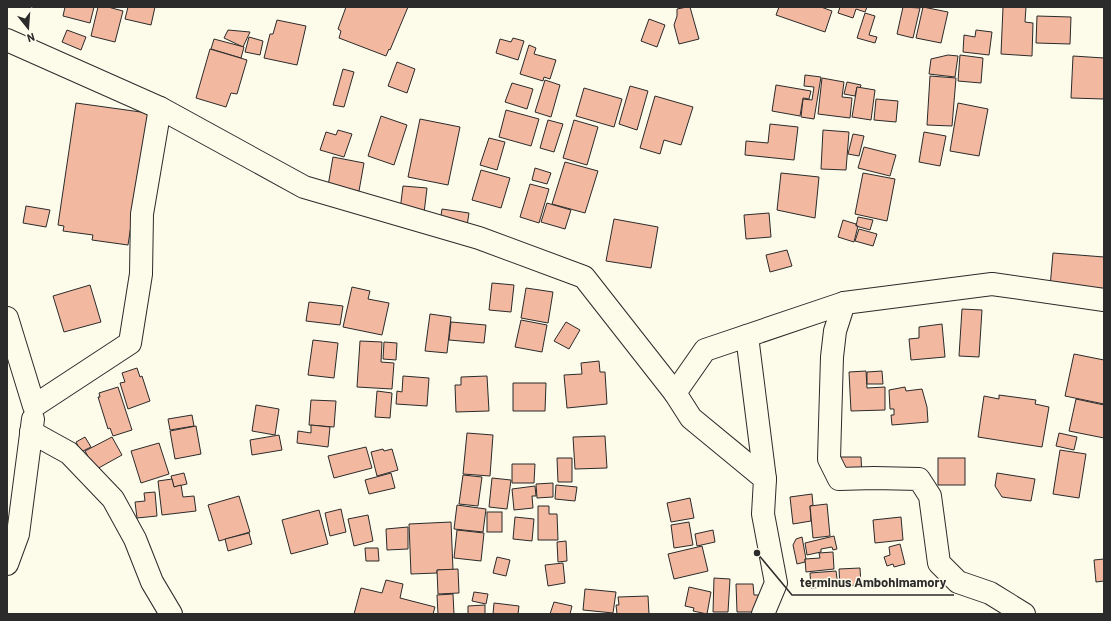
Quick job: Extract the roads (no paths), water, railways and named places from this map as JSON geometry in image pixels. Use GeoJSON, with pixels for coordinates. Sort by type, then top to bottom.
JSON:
{"type":"FeatureCollection","features":[{"type":"Feature","properties":{"kind":"street"},"geometry":{"type":"LineString","coordinates":[[7,40],[160,108],[304,187],[479,238],[584,277],[675,393],[691,418],[764,478]]}},
{"type":"Feature","properties":{"kind":"street"},"geometry":{"type":"LineString","coordinates":[[34,406],[130,343],[141,274],[142,214],[160,108]]}},
{"type":"Feature","properties":{"kind":"street"},"geometry":{"type":"LineString","coordinates":[[675,393],[705,350],[844,303],[992,284],[1104,300]]}},
{"type":"Feature","properties":{"kind":"street"},"geometry":{"type":"LineString","coordinates":[[844,303],[836,331],[832,357],[829,459],[839,479],[919,479],[930,496],[939,563],[958,582],[990,593],[1024,614]]}},
{"type":"Feature","properties":{"kind":"street"},"geometry":{"type":"LineString","coordinates":[[7,318],[34,406],[18,534],[7,564]]}},
{"type":"Feature","properties":{"kind":"street"},"geometry":{"type":"LineString","coordinates":[[747,336],[764,478],[763,514],[776,583],[763,614]]}},
{"type":"Feature","properties":{"kind":"street"},"geometry":{"type":"LineString","coordinates":[[31,432],[69,453],[113,499],[135,539],[152,582],[171,614]]}},
{"type":"Feature","properties":{"kind":"place","name":"terminus Ambohimamory"},"geometry":{"type":"Point","coordinates":[757,553]}}]}
